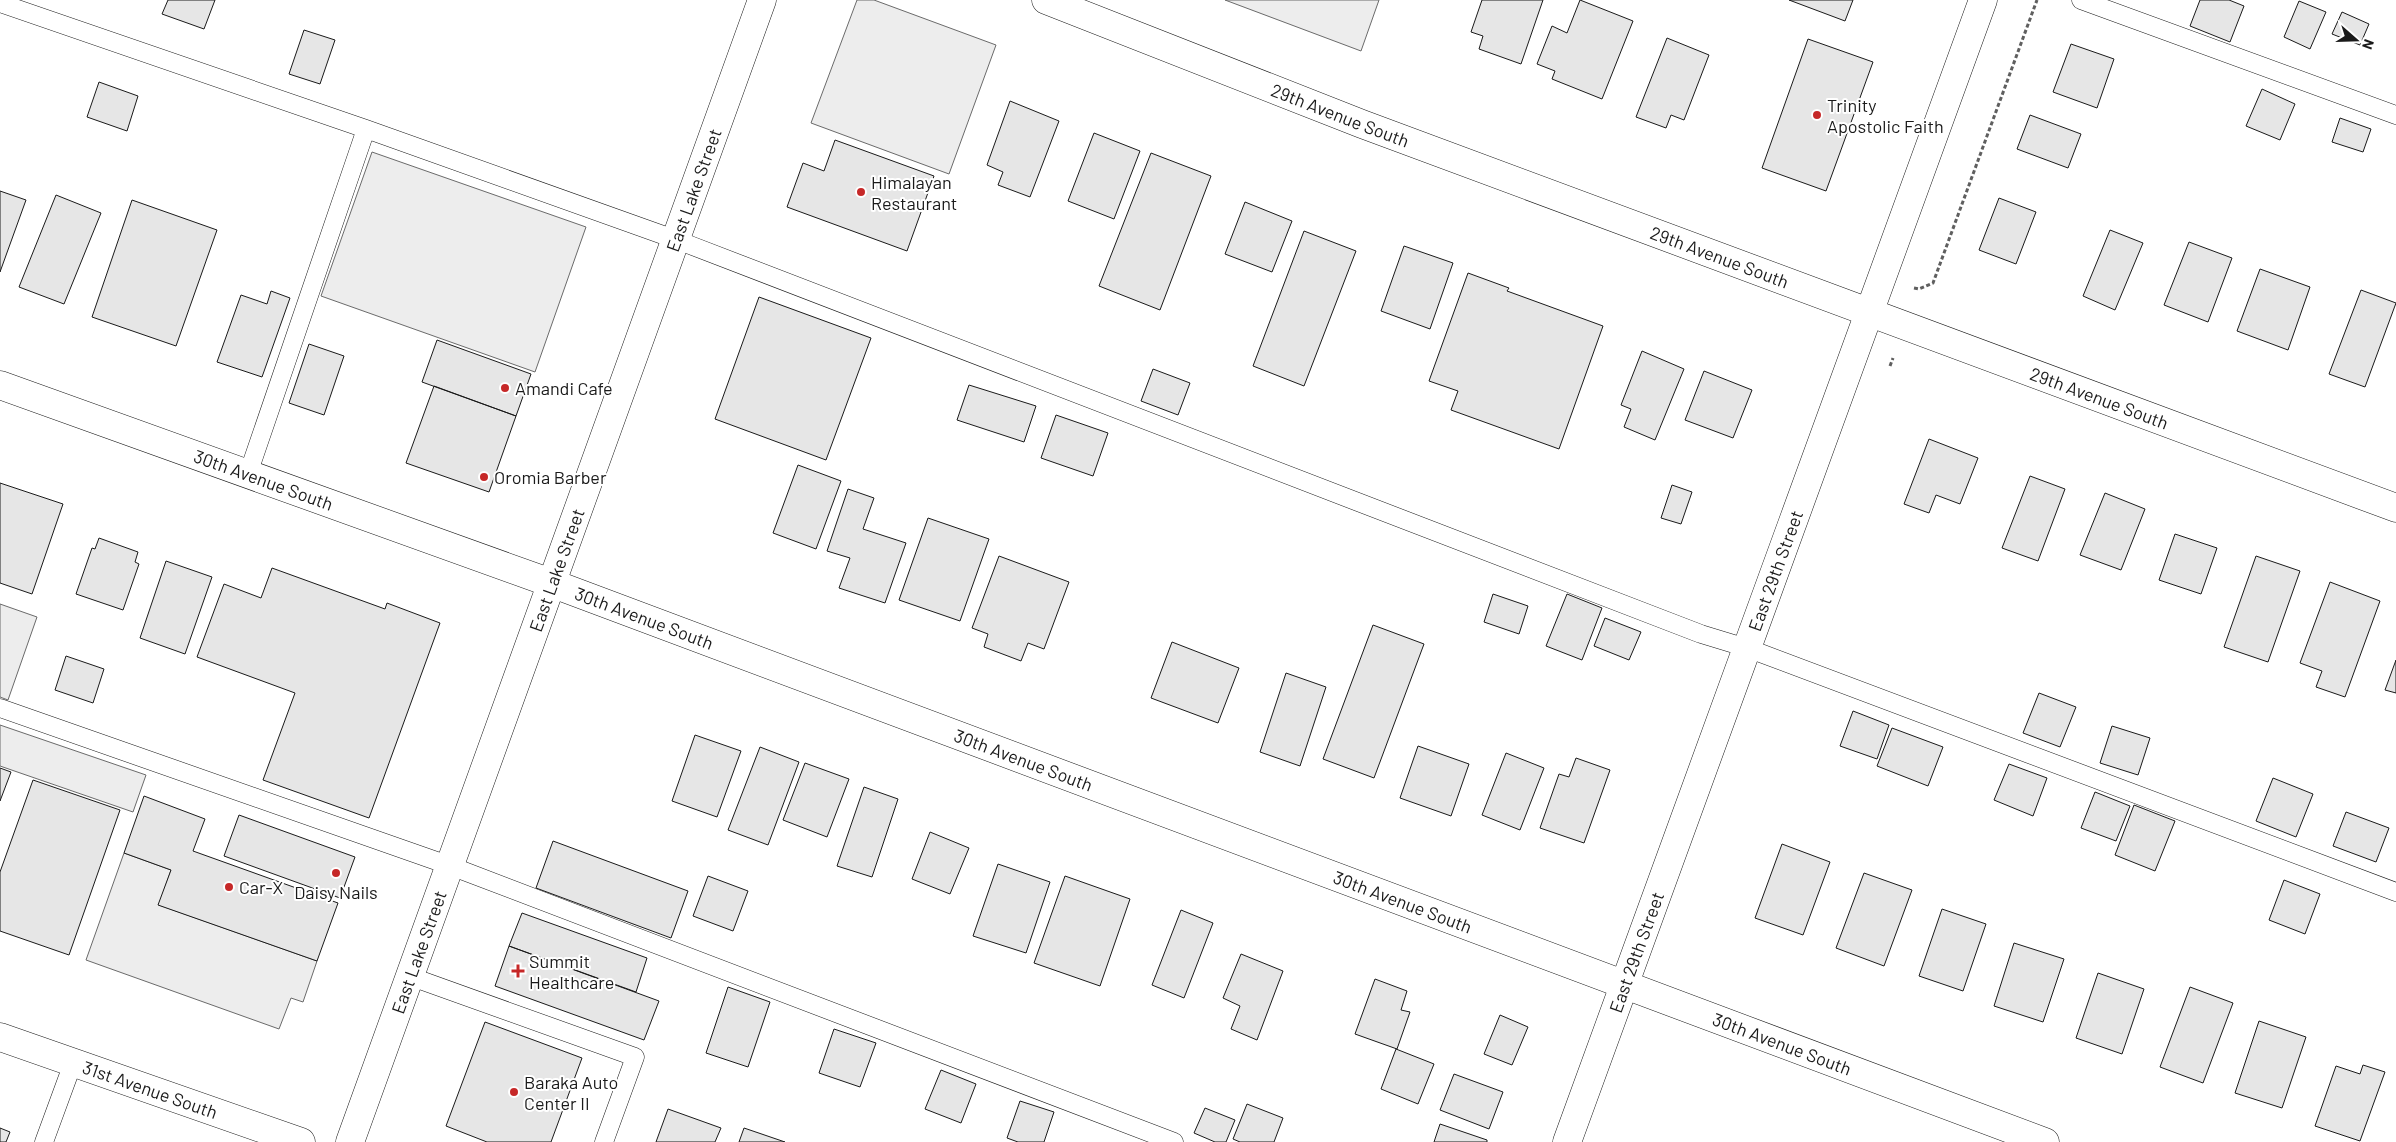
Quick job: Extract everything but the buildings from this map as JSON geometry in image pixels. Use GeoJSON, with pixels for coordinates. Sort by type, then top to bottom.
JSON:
{"type":"FeatureCollection","features":[{"type":"Feature","properties":{"kind":"street","name":"East Lake Street"},"geometry":{"type":"LineString","coordinates":[[350,1142],[448,865],[762,0]]}},
{"type":"Feature","properties":{"kind":"street","name":"29th Avenue South"},"geometry":{"type":"LineString","coordinates":[[1046,0],[1371,127],[1868,314],[2396,508]]}},
{"type":"Feature","properties":{"kind":"street","name":"East 29th Street"},"geometry":{"type":"LineString","coordinates":[[1567,1142],[1983,0]]}},
{"type":"Feature","properties":{"kind":"street","name":"30th Avenue South"},"geometry":{"type":"LineString","coordinates":[[0,385],[551,583],[2045,1142]]}},
{"type":"Feature","properties":{"kind":"street","name":"31st Avenue South"},"geometry":{"type":"LineString","coordinates":[[0,1037],[301,1142]]}},
{"type":"Feature","properties":{"kind":"lane"},"geometry":{"type":"LineString","coordinates":[[2081,0],[2396,115]]}},
{"type":"Feature","properties":{"kind":"lane"},"geometry":{"type":"LineString","coordinates":[[0,3],[366,129],[676,240],[1692,630],[1747,648],[2396,892]]}},
{"type":"Feature","properties":{"kind":"lane"},"geometry":{"type":"LineString","coordinates":[[248,474],[366,129]]}},
{"type":"Feature","properties":{"kind":"lane"},"geometry":{"type":"LineString","coordinates":[[0,708],[448,865],[1174,1142]]}},
{"type":"Feature","properties":{"kind":"lane"},"geometry":{"type":"LineString","coordinates":[[409,976],[635,1058],[604,1142]]}},
{"type":"Feature","properties":{"kind":"lane"},"geometry":{"type":"LineString","coordinates":[[44,1142],[73,1063]]}},
{"type":"Feature","properties":{"kind":"path"},"geometry":{"type":"LineString","coordinates":[[1919,289],[1933,283],[2037,0]]}},
{"type":"Feature","properties":{"kind":"shaded area"},"geometry":{"type":"Polygon","coordinates":[[[857,0],[874,0],[996,45],[949,174],[811,123],[857,0]]]}},
{"type":"Feature","properties":{"kind":"shaded area"},"geometry":{"type":"Polygon","coordinates":[[[1225,0],[1379,0],[1361,51],[1225,0]]]}},
{"type":"Feature","properties":{"kind":"shaded area"},"geometry":{"type":"Polygon","coordinates":[[[372,152],[586,227],[535,372],[321,296],[372,152]]]}},
{"type":"Feature","properties":{"kind":"shaded area"},"geometry":{"type":"Polygon","coordinates":[[[0,604],[37,617],[8,700],[0,697],[0,604]]]}},
{"type":"Feature","properties":{"kind":"shaded area"},"geometry":{"type":"Polygon","coordinates":[[[0,725],[146,775],[133,812],[0,766],[0,725]]]}},
{"type":"Feature","properties":{"kind":"shaded area"},"geometry":{"type":"Polygon","coordinates":[[[124,853],[171,870],[159,905],[317,961],[303,1002],[291,998],[279,1029],[86,960],[124,853]]]}},
{"type":"Feature","properties":{"kind":"place","name":"Trinity Apostolic Faith"},"geometry":{"type":"Point","coordinates":[1817,115]}},
{"type":"Feature","properties":{"kind":"place","name":"Himalayan Restaurant"},"geometry":{"type":"Point","coordinates":[861,192]}},
{"type":"Feature","properties":{"kind":"place","name":"Amandi Cafe"},"geometry":{"type":"Point","coordinates":[505,388]}},
{"type":"Feature","properties":{"kind":"place","name":"Oromia Barber"},"geometry":{"type":"Point","coordinates":[484,477]}},
{"type":"Feature","properties":{"kind":"place","name":"Daisy Nails"},"geometry":{"type":"Point","coordinates":[336,873]}},
{"type":"Feature","properties":{"kind":"place","name":"Car-X"},"geometry":{"type":"Point","coordinates":[229,887]}},
{"type":"Feature","properties":{"kind":"place","name":"Summit Healthcare"},"geometry":{"type":"Point","coordinates":[518,971]}},
{"type":"Feature","properties":{"kind":"place","name":"Baraka Auto Center II"},"geometry":{"type":"Point","coordinates":[514,1092]}}]}
